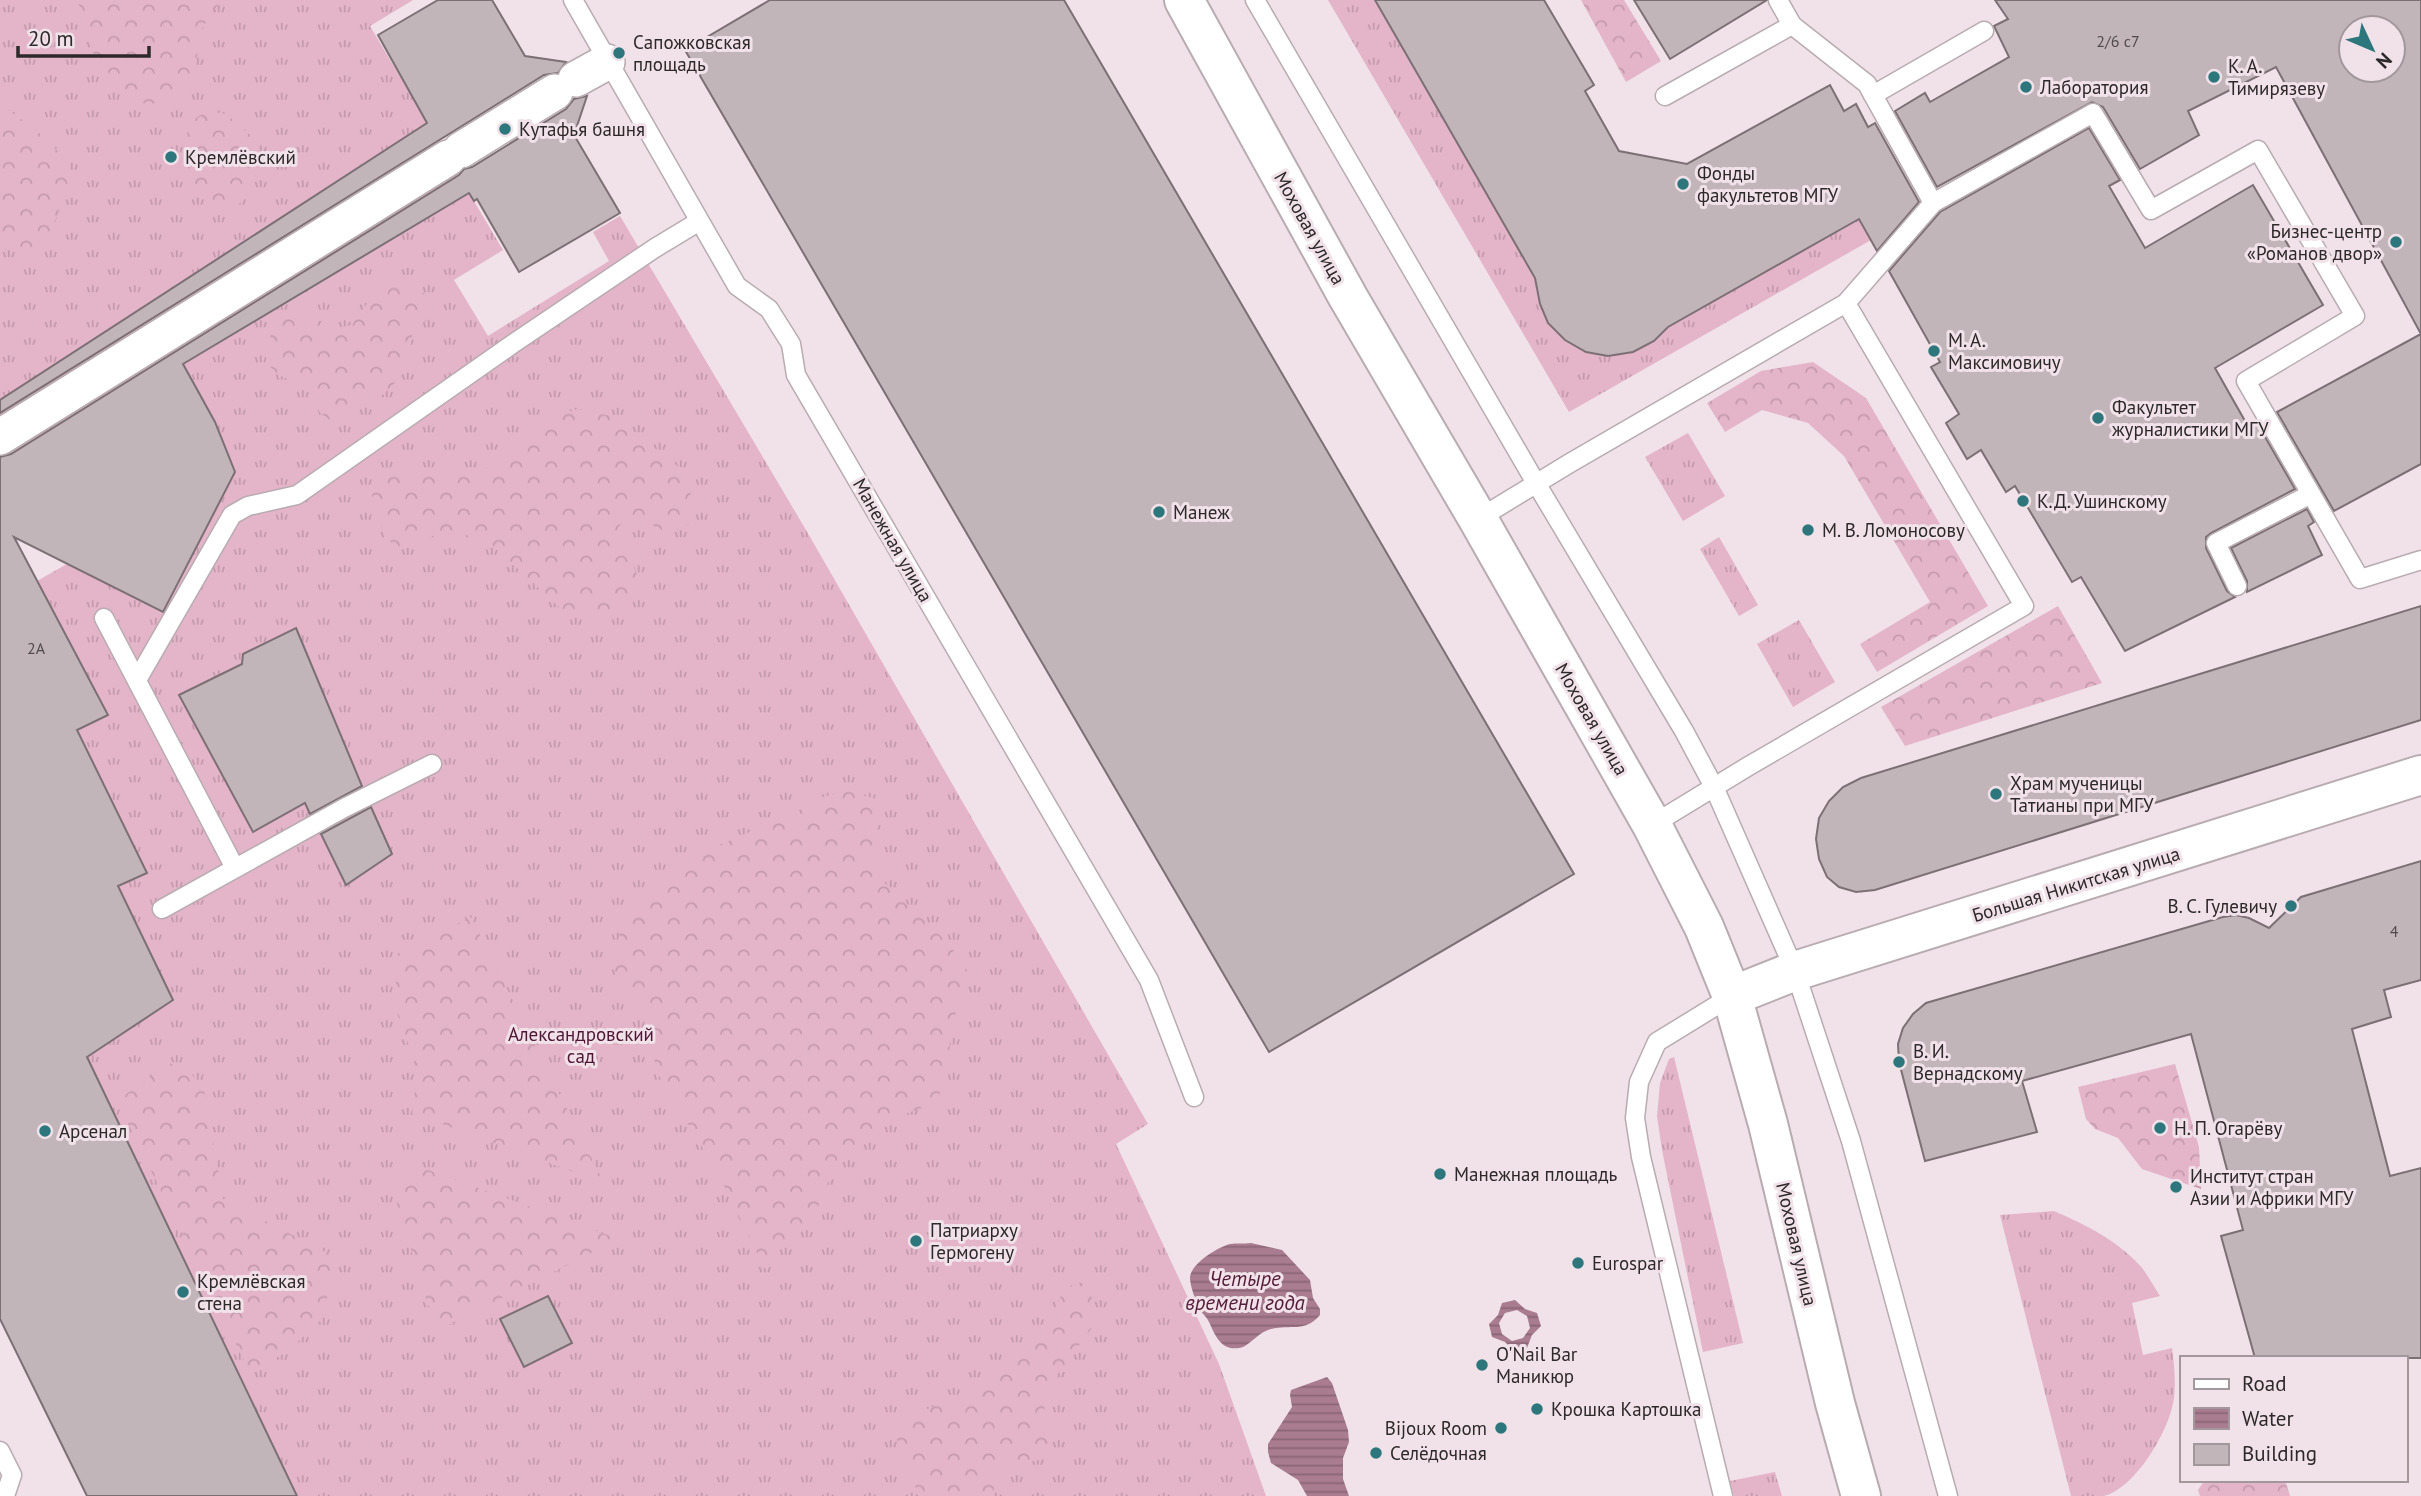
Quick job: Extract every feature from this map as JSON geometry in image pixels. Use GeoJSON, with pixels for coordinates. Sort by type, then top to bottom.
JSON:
{"type":"FeatureCollection","features":[{"type":"Feature","properties":{"kind":"main road","name":"Моховая улица"},"geometry":{"type":"LineString","coordinates":[[1184,0],[1348,298],[1478,519],[1652,825],[1704,927],[1732,996],[1768,1124],[1835,1404],[1861,1496]]}},
{"type":"Feature","properties":{"kind":"main road","name":"Большая Никитская улица"},"geometry":{"type":"LineString","coordinates":[[1732,996],[1796,971],[2421,775]]}},
{"type":"Feature","properties":{"kind":"street"},"geometry":{"type":"LineString","coordinates":[[0,437],[454,154],[607,62]]}},
{"type":"Feature","properties":{"kind":"lane","name":"Манежная улица"},"geometry":{"type":"LineString","coordinates":[[573,0],[737,286],[769,309],[791,344],[796,375],[1149,980],[1194,1097]]}},
{"type":"Feature","properties":{"kind":"lane"},"geometry":{"type":"LineString","coordinates":[[1255,0],[1536,483],[1684,731],[1714,787],[1796,971],[1851,1141],[1948,1496]]}},
{"type":"Feature","properties":{"kind":"lane"},"geometry":{"type":"LineString","coordinates":[[1778,0],[1792,26],[1867,84],[1933,203]]}},
{"type":"Feature","properties":{"kind":"lane"},"geometry":{"type":"LineString","coordinates":[[1665,96],[1792,26]]}},
{"type":"Feature","properties":{"kind":"lane"},"geometry":{"type":"LineString","coordinates":[[1873,95],[1983,31]]}},
{"type":"Feature","properties":{"kind":"lane"},"geometry":{"type":"LineString","coordinates":[[1478,519],[1846,303],[1933,203],[2093,113],[2151,210],[2258,150],[2355,316],[2246,381],[2360,579],[2421,560]]}},
{"type":"Feature","properties":{"kind":"lane"},"geometry":{"type":"LineString","coordinates":[[137,680],[232,515],[248,506],[297,495],[545,322],[698,222]]}},
{"type":"Feature","properties":{"kind":"lane"},"geometry":{"type":"LineString","coordinates":[[1652,825],[2024,606],[1846,303]]}},
{"type":"Feature","properties":{"kind":"lane"},"geometry":{"type":"LineString","coordinates":[[2237,586],[2216,543],[2311,494]]}},
{"type":"Feature","properties":{"kind":"lane"},"geometry":{"type":"LineString","coordinates":[[104,618],[235,868]]}},
{"type":"Feature","properties":{"kind":"lane"},"geometry":{"type":"LineString","coordinates":[[162,909],[344,808],[432,764]]}},
{"type":"Feature","properties":{"kind":"lane"},"geometry":{"type":"LineString","coordinates":[[1723,1496],[1641,1157],[1635,1118],[1639,1082],[1657,1042],[1732,996]]}},
{"type":"Feature","properties":{"kind":"lane"},"geometry":{"type":"LineString","coordinates":[[0,1451],[12,1475],[5,1496]]}},
{"type":"Feature","properties":{"kind":"green space","name":"Александровский сад"},"geometry":{"type":"Polygon","coordinates":[[[0,0],[413,0],[370,26],[503,250],[454,280],[488,336],[609,261],[593,232],[620,216],[806,530],[1148,1124],[1116,1144],[1219,1364],[1266,1496],[297,1496],[0,875],[0,768],[108,715],[37,581],[67,564],[16,465],[0,474],[0,0]]]}},
{"type":"Feature","properties":{"kind":"green space"},"geometry":{"type":"Polygon","coordinates":[[[75,0],[221,0],[202,28],[195,67],[169,97],[150,105],[132,100],[94,56],[86,15],[75,0]]]}},
{"type":"Feature","properties":{"kind":"green space"},"geometry":{"type":"Polygon","coordinates":[[[1328,0],[1375,0],[1538,262],[1536,280],[1540,304],[1548,323],[1565,340],[1586,352],[1654,341],[1670,326],[1859,219],[1871,240],[1569,412],[1328,0]]]}},
{"type":"Feature","properties":{"kind":"green space"},"geometry":{"type":"Polygon","coordinates":[[[1581,0],[1624,0],[1661,61],[1626,82],[1581,0]]]}},
{"type":"Feature","properties":{"kind":"green space"},"geometry":{"type":"Polygon","coordinates":[[[0,104],[37,131],[65,158],[72,176],[44,250],[0,244],[0,104]]]}},
{"type":"Feature","properties":{"kind":"green space"},"geometry":{"type":"Polygon","coordinates":[[[207,111],[226,114],[255,139],[260,156],[249,194],[234,209],[204,197],[178,177],[188,160],[186,140],[190,122],[207,111]]]}},
{"type":"Feature","properties":{"kind":"green space"},"geometry":{"type":"Polygon","coordinates":[[[394,276],[414,284],[430,299],[428,319],[413,331],[408,362],[397,381],[380,397],[361,397],[353,415],[336,424],[320,413],[312,396],[299,383],[280,376],[266,363],[271,333],[282,320],[299,315],[314,317],[332,328],[352,325],[378,288],[394,276]]]}},
{"type":"Feature","properties":{"kind":"green space"},"geometry":{"type":"Polygon","coordinates":[[[1813,362],[1866,398],[1988,606],[1877,672],[1860,644],[1930,602],[1844,456],[1808,423],[1762,410],[1725,432],[1707,403],[1761,371],[1813,362]]]}},
{"type":"Feature","properties":{"kind":"green space"},"geometry":{"type":"Polygon","coordinates":[[[577,409],[616,417],[681,469],[695,505],[690,524],[670,534],[632,515],[618,527],[639,580],[634,600],[619,614],[601,619],[560,608],[499,551],[462,533],[442,532],[403,549],[386,539],[372,502],[373,482],[387,469],[502,467],[558,416],[577,409]]]}},
{"type":"Feature","properties":{"kind":"green space"},"geometry":{"type":"Polygon","coordinates":[[[1688,433],[1725,496],[1683,521],[1645,457],[1688,433]]]}},
{"type":"Feature","properties":{"kind":"green space"},"geometry":{"type":"Polygon","coordinates":[[[1719,537],[1758,605],[1739,616],[1700,549],[1719,537]]]}},
{"type":"Feature","properties":{"kind":"green space"},"geometry":{"type":"Polygon","coordinates":[[[2058,606],[2102,683],[1905,746],[1881,707],[2058,606]]]}},
{"type":"Feature","properties":{"kind":"green space"},"geometry":{"type":"Polygon","coordinates":[[[1799,620],[1835,682],[1793,707],[1757,644],[1799,620]]]}},
{"type":"Feature","properties":{"kind":"green space"},"geometry":{"type":"Polygon","coordinates":[[[848,791],[876,799],[881,830],[877,858],[885,883],[949,944],[967,970],[965,999],[951,1021],[948,1078],[935,1103],[884,1122],[844,1160],[828,1182],[817,1209],[800,1231],[779,1246],[765,1269],[717,1172],[655,1069],[651,1020],[615,980],[615,951],[622,925],[641,902],[717,846],[796,812],[822,797],[848,791]]]}},
{"type":"Feature","properties":{"kind":"green space"},"geometry":{"type":"Polygon","coordinates":[[[471,917],[604,1183],[412,1113],[414,1060],[395,1007],[397,954],[471,917]]]}},
{"type":"Feature","properties":{"kind":"green space"},"geometry":{"type":"Polygon","coordinates":[[[1674,1057],[1743,1343],[1703,1352],[1657,1116],[1660,1083],[1669,1059],[1674,1057]]]}},
{"type":"Feature","properties":{"kind":"green space"},"geometry":{"type":"Polygon","coordinates":[[[169,1063],[189,1071],[204,1089],[223,1199],[325,1252],[334,1272],[321,1320],[288,1351],[250,1373],[117,1101],[169,1063]]]}},
{"type":"Feature","properties":{"kind":"green space"},"geometry":{"type":"Polygon","coordinates":[[[2175,1064],[2199,1147],[2201,1189],[2142,1169],[2118,1138],[2095,1129],[2086,1119],[2078,1087],[2175,1064]]]}},
{"type":"Feature","properties":{"kind":"green space"},"geometry":{"type":"Polygon","coordinates":[[[406,1162],[619,1239],[446,1326],[428,1305],[394,1194],[406,1162]]]}},
{"type":"Feature","properties":{"kind":"green space"},"geometry":{"type":"Polygon","coordinates":[[[2054,1211],[2112,1242],[2142,1268],[2160,1296],[2132,1303],[2143,1355],[2172,1348],[2175,1391],[2159,1440],[2128,1482],[2104,1496],[2071,1496],[2000,1215],[2054,1211]]]}},
{"type":"Feature","properties":{"kind":"green space"},"geometry":{"type":"Polygon","coordinates":[[[1089,1281],[1096,1322],[1042,1396],[1051,1440],[1040,1460],[996,1468],[993,1496],[919,1496],[895,1435],[909,1415],[974,1393],[1045,1329],[1065,1287],[1089,1281]]]}},
{"type":"Feature","properties":{"kind":"green space"},"geometry":{"type":"Polygon","coordinates":[[[1775,1472],[1782,1496],[1734,1496],[1730,1481],[1775,1472]]]}},
{"type":"Feature","properties":{"kind":"green space"},"geometry":{"type":"Polygon","coordinates":[[[2204,1482],[2286,1482],[2290,1496],[2200,1496],[2198,1490],[2204,1482]]]}},
{"type":"Feature","properties":{"kind":"water","name":"Четыре времени года"},"geometry":{"type":"Polygon","coordinates":[[[1251,1243],[1282,1250],[1310,1280],[1320,1315],[1309,1324],[1266,1331],[1243,1347],[1233,1348],[1223,1345],[1216,1337],[1197,1302],[1190,1278],[1199,1262],[1212,1252],[1230,1244],[1251,1243]]]}},
{"type":"Feature","properties":{"kind":"water"},"geometry":{"type":"Polygon","coordinates":[[[1515,1300],[1525,1309],[1537,1313],[1541,1326],[1532,1335],[1527,1348],[1514,1351],[1505,1342],[1492,1337],[1489,1324],[1498,1315],[1502,1303],[1515,1300]],[[1517,1310],[1505,1313],[1499,1323],[1502,1334],[1512,1341],[1523,1338],[1530,1328],[1527,1316],[1517,1310]]]}},
{"type":"Feature","properties":{"kind":"water"},"geometry":{"type":"Polygon","coordinates":[[[1327,1377],[1332,1383],[1348,1430],[1349,1442],[1343,1458],[1343,1479],[1349,1496],[1307,1496],[1298,1480],[1271,1463],[1268,1452],[1268,1444],[1292,1407],[1291,1390],[1327,1377]]]}},
{"type":"Feature","properties":{"kind":"building"},"geometry":{"type":"Polygon","coordinates":[[[438,0],[492,0],[525,56],[566,62],[558,73],[544,75],[0,413],[0,400],[427,123],[378,35],[438,0]]]}},
{"type":"Feature","properties":{"kind":"building","name":"Манеж"},"geometry":{"type":"Polygon","coordinates":[[[770,0],[1064,0],[1574,874],[1269,1052],[685,50],[770,0]]]}},
{"type":"Feature","properties":{"kind":"building","name":"Фонды факультетов МГУ"},"geometry":{"type":"Polygon","coordinates":[[[1375,0],[1544,0],[1594,85],[1585,91],[1619,151],[1687,164],[1830,85],[1844,111],[1856,104],[1868,127],[1875,123],[1919,202],[1877,251],[1859,219],[1668,327],[1654,341],[1633,352],[1608,356],[1586,352],[1565,340],[1548,323],[1540,304],[1535,278],[1375,0]]]}},
{"type":"Feature","properties":{"kind":"building"},"geometry":{"type":"Polygon","coordinates":[[[1634,0],[1767,0],[1670,59],[1634,0]]]}},
{"type":"Feature","properties":{"kind":"building"},"geometry":{"type":"Polygon","coordinates":[[[1995,0],[2421,0],[2421,334],[2276,67],[2188,111],[2199,135],[2140,169],[2103,107],[2092,102],[1937,187],[1895,111],[1925,93],[1930,102],[2009,57],[1994,26],[2008,19],[1995,0]]]}},
{"type":"Feature","properties":{"kind":"building"},"geometry":{"type":"Polygon","coordinates":[[[587,96],[574,135],[620,213],[519,272],[477,199],[474,201],[469,193],[183,364],[215,422],[235,472],[163,612],[14,537],[108,715],[77,730],[147,873],[118,886],[173,1000],[87,1057],[297,1496],[87,1496],[0,1319],[0,457],[11,454],[459,175],[464,169],[472,167],[566,109],[574,99],[587,96]]]}},
{"type":"Feature","properties":{"kind":"building","name":"Факультет журналистики МГУ"},"geometry":{"type":"Polygon","coordinates":[[[2089,128],[2120,180],[2109,186],[2145,248],[2253,185],[2323,305],[2215,368],[2249,428],[2257,423],[2295,489],[2206,537],[2206,548],[2227,591],[2235,597],[2125,651],[2081,577],[2072,582],[2015,486],[2006,492],[1981,450],[1967,459],[1946,423],[1959,414],[1931,367],[1940,362],[1889,271],[1940,212],[2089,128]]]}},
{"type":"Feature","properties":{"kind":"building"},"geometry":{"type":"Polygon","coordinates":[[[2421,334],[2421,464],[2334,511],[2277,412],[2421,334]]]}},
{"type":"Feature","properties":{"kind":"building"},"geometry":{"type":"Polygon","coordinates":[[[2307,509],[2314,522],[2308,526],[2322,555],[2247,592],[2247,581],[2231,548],[2307,509]]]}},
{"type":"Feature","properties":{"kind":"building"},"geometry":{"type":"Polygon","coordinates":[[[2421,606],[2421,720],[1875,890],[1856,892],[1839,887],[1827,877],[1819,859],[1816,839],[1819,818],[1829,801],[1843,787],[1861,778],[2421,606]]]}},
{"type":"Feature","properties":{"kind":"building"},"geometry":{"type":"Polygon","coordinates":[[[296,628],[362,786],[310,814],[305,803],[253,832],[179,695],[242,664],[243,654],[296,628]]]}},
{"type":"Feature","properties":{"kind":"building"},"geometry":{"type":"Polygon","coordinates":[[[371,807],[392,854],[346,885],[321,834],[371,807]]]}},
{"type":"Feature","properties":{"kind":"building"},"geometry":{"type":"Polygon","coordinates":[[[2421,861],[2421,980],[2384,990],[2391,1017],[2352,1029],[2390,1176],[2421,1168],[2421,1358],[2254,1356],[2221,1236],[2243,1230],[2191,1034],[2022,1081],[2037,1132],[1925,1161],[1899,1062],[1898,1044],[1903,1028],[1913,1014],[1926,1003],[2223,917],[2236,915],[2249,918],[2269,928],[2301,897],[2421,861]]]}},
{"type":"Feature","properties":{"kind":"building"},"geometry":{"type":"Polygon","coordinates":[[[548,1296],[572,1343],[524,1367],[500,1319],[548,1296]]]}},
{"type":"Feature","properties":{"kind":"place","name":"Сапожковская площадь"},"geometry":{"type":"Point","coordinates":[619,53]}},
{"type":"Feature","properties":{"kind":"place","name":"К. А. Тимирязеву"},"geometry":{"type":"Point","coordinates":[2214,77]}},
{"type":"Feature","properties":{"kind":"place","name":"Лаборатория"},"geometry":{"type":"Point","coordinates":[2026,87]}},
{"type":"Feature","properties":{"kind":"place","name":"Кутафья башня"},"geometry":{"type":"Point","coordinates":[505,129]}},
{"type":"Feature","properties":{"kind":"place","name":"Кремлёвский"},"geometry":{"type":"Point","coordinates":[171,157]}},
{"type":"Feature","properties":{"kind":"place","name":"Фонды факультетов МГУ"},"geometry":{"type":"Point","coordinates":[1683,184]}},
{"type":"Feature","properties":{"kind":"place","name":"Бизнес-центр «Романов двор»"},"geometry":{"type":"Point","coordinates":[2396,242]}},
{"type":"Feature","properties":{"kind":"place","name":"М. А. Максимовичу"},"geometry":{"type":"Point","coordinates":[1934,351]}},
{"type":"Feature","properties":{"kind":"place","name":"Факультет журналистики МГУ"},"geometry":{"type":"Point","coordinates":[2098,418]}},
{"type":"Feature","properties":{"kind":"place","name":"К.Д. Ушинскому"},"geometry":{"type":"Point","coordinates":[2023,501]}},
{"type":"Feature","properties":{"kind":"place","name":"Манеж"},"geometry":{"type":"Point","coordinates":[1159,512]}},
{"type":"Feature","properties":{"kind":"place","name":"М. В. Ломоносову"},"geometry":{"type":"Point","coordinates":[1808,530]}},
{"type":"Feature","properties":{"kind":"place","name":"Храм мученицы Татианы при МГУ"},"geometry":{"type":"Point","coordinates":[1996,794]}},
{"type":"Feature","properties":{"kind":"place","name":"В. С. Гулевичу"},"geometry":{"type":"Point","coordinates":[2291,906]}},
{"type":"Feature","properties":{"kind":"place","name":"В. И. Вернадскому"},"geometry":{"type":"Point","coordinates":[1899,1062]}},
{"type":"Feature","properties":{"kind":"place","name":"Н. П. Огарёву"},"geometry":{"type":"Point","coordinates":[2160,1128]}},
{"type":"Feature","properties":{"kind":"place","name":"Арсенал"},"geometry":{"type":"Point","coordinates":[45,1131]}},
{"type":"Feature","properties":{"kind":"place","name":"Манежная площадь"},"geometry":{"type":"Point","coordinates":[1440,1174]}},
{"type":"Feature","properties":{"kind":"place","name":"Институт стран Азии и Африки МГУ"},"geometry":{"type":"Point","coordinates":[2176,1187]}},
{"type":"Feature","properties":{"kind":"place","name":"Патриарху Гермогену"},"geometry":{"type":"Point","coordinates":[916,1241]}},
{"type":"Feature","properties":{"kind":"place","name":"Eurospar"},"geometry":{"type":"Point","coordinates":[1578,1263]}},
{"type":"Feature","properties":{"kind":"place","name":"Кремлёвская стена"},"geometry":{"type":"Point","coordinates":[183,1292]}},
{"type":"Feature","properties":{"kind":"place","name":"O'Nail Bar Маникюр"},"geometry":{"type":"Point","coordinates":[1482,1365]}},
{"type":"Feature","properties":{"kind":"place","name":"Крошка Картошка"},"geometry":{"type":"Point","coordinates":[1537,1409]}},
{"type":"Feature","properties":{"kind":"place","name":"Bijoux Room"},"geometry":{"type":"Point","coordinates":[1501,1428]}},
{"type":"Feature","properties":{"kind":"place","name":"Селёдочная"},"geometry":{"type":"Point","coordinates":[1376,1453]}}]}
